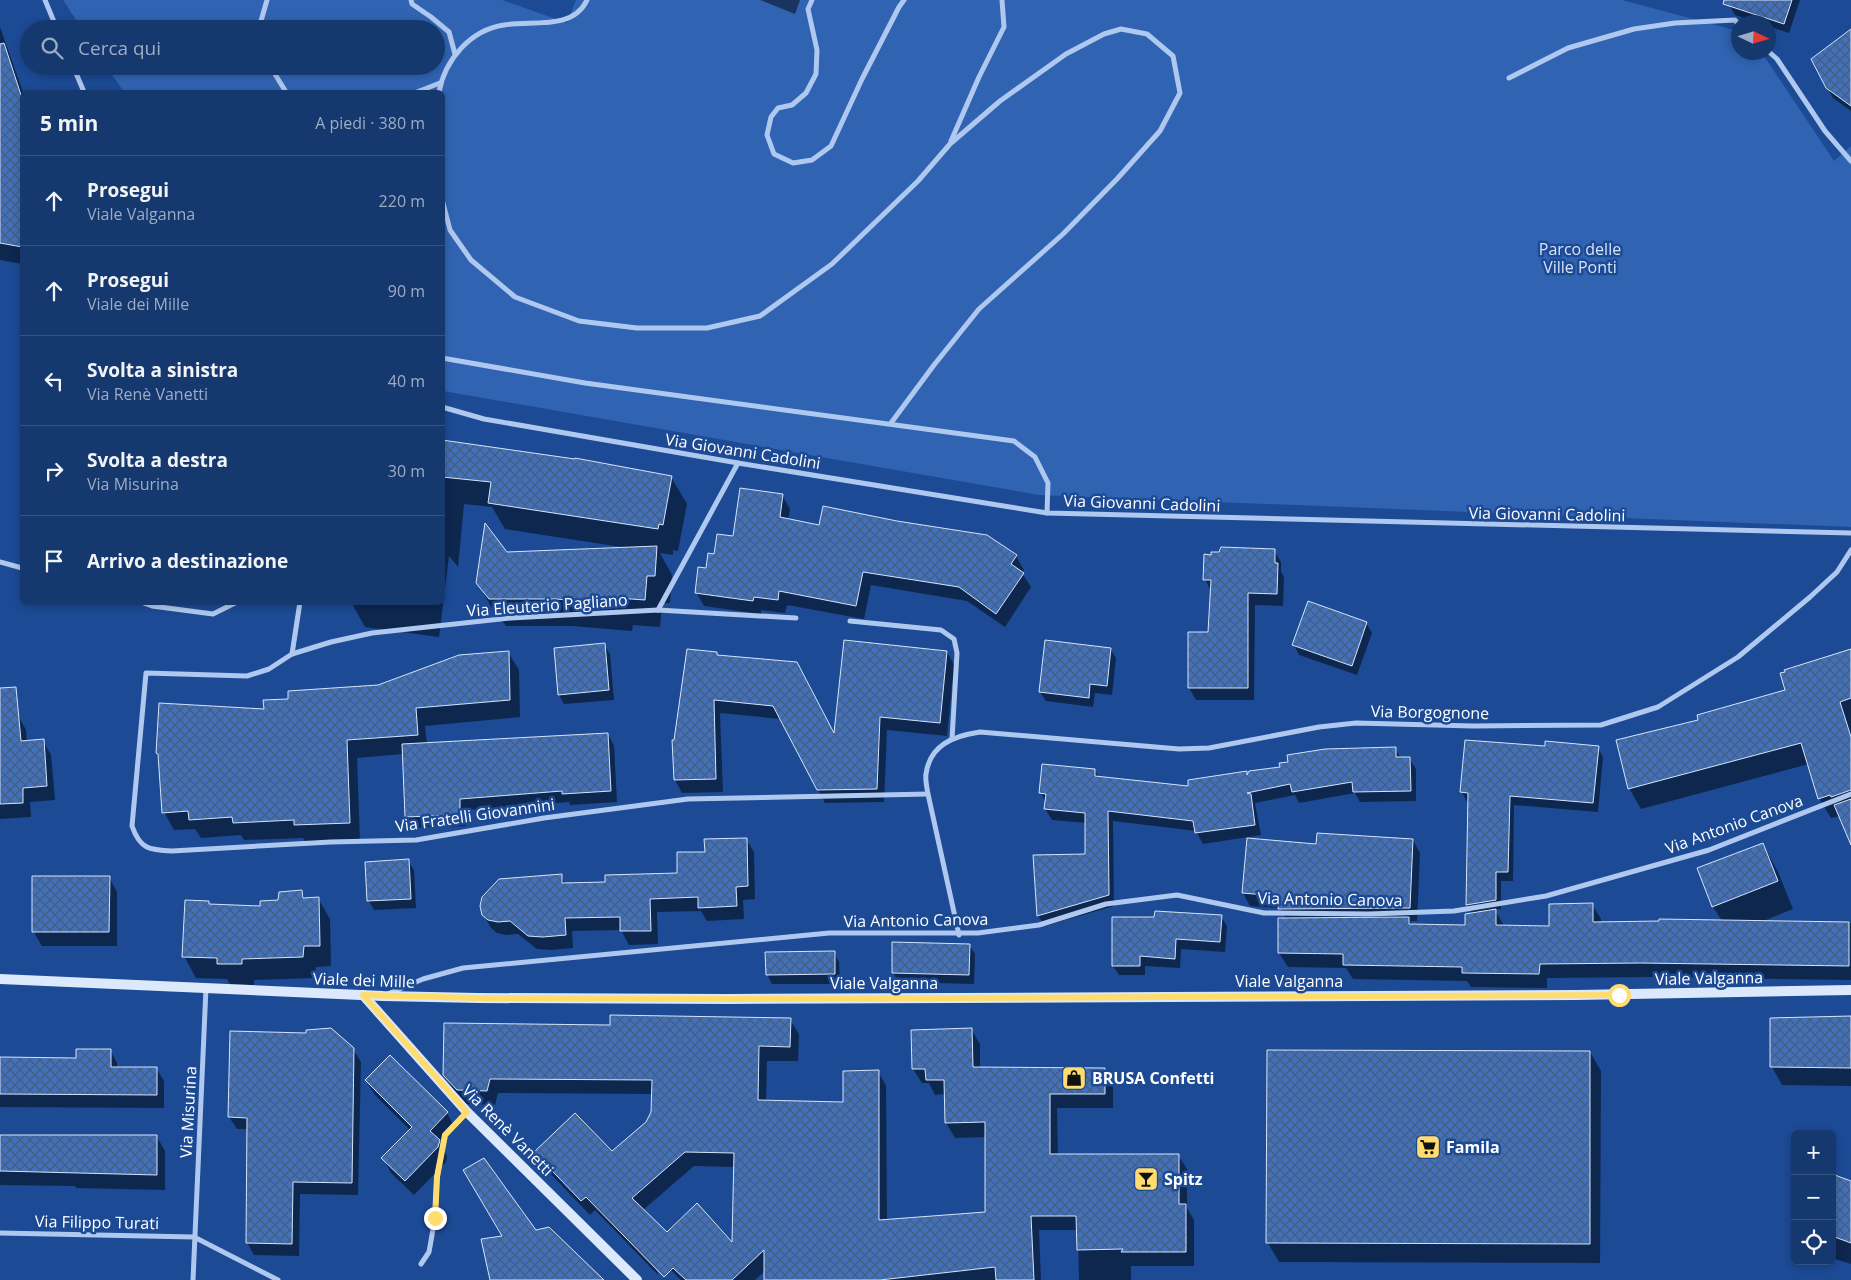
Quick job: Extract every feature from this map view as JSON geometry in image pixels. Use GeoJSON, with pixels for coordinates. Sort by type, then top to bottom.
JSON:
{"type":"FeatureCollection","features":[{"type":"Feature","properties":{"kind":"main road","name":"Viale dei Mille"},"geometry":{"type":"LineString","coordinates":[[0,978],[382,996],[728,999]]}},
{"type":"Feature","properties":{"kind":"main road","name":"Viale Valganna"},"geometry":{"type":"LineString","coordinates":[[728,999],[1577,995],[1851,990]]}},
{"type":"Feature","properties":{"kind":"main road","name":"Via Renè Vanetti"},"geometry":{"type":"LineString","coordinates":[[363,995],[467,1112],[637,1280]]}},
{"type":"Feature","properties":{"kind":"street"},"geometry":{"type":"LineString","coordinates":[[45,0],[53,20]]}},
{"type":"Feature","properties":{"kind":"street"},"geometry":{"type":"LineString","coordinates":[[261,20],[267,0]]}},
{"type":"Feature","properties":{"kind":"street"},"geometry":{"type":"LineString","coordinates":[[410,0],[412,4],[435,20]]}},
{"type":"Feature","properties":{"kind":"street"},"geometry":{"type":"LineString","coordinates":[[445,73],[455,54],[474,36],[502,25],[552,22],[572,17],[583,8],[587,0]]}},
{"type":"Feature","properties":{"kind":"street"},"geometry":{"type":"LineString","coordinates":[[812,0],[808,9],[817,50],[816,74],[806,94],[792,105],[778,108],[771,117],[766,135],[774,154],[793,163],[812,160],[831,146],[862,80],[904,0]]}},
{"type":"Feature","properties":{"kind":"street"},"geometry":{"type":"LineString","coordinates":[[950,144],[979,77],[1004,27],[1002,0]]}},
{"type":"Feature","properties":{"kind":"street"},"geometry":{"type":"LineString","coordinates":[[1510,78],[1568,48],[1634,29],[1676,23],[1731,20]]}},
{"type":"Feature","properties":{"kind":"street"},"geometry":{"type":"LineString","coordinates":[[445,29],[449,32],[455,54]]}},
{"type":"Feature","properties":{"kind":"street"},"geometry":{"type":"LineString","coordinates":[[445,211],[450,230],[471,260],[515,297],[579,321],[637,328],[707,328],[760,316],[832,264],[918,181],[950,144],[1000,101],[1066,54],[1104,34],[1121,29],[1147,34],[1173,56],[1180,94],[1160,131],[1117,179],[1063,234],[979,309],[934,364],[891,424]]}},
{"type":"Feature","properties":{"kind":"street"},"geometry":{"type":"LineString","coordinates":[[1776,58],[1825,131],[1851,161]]}},
{"type":"Feature","properties":{"kind":"street"},"geometry":{"type":"LineString","coordinates":[[77,75],[83,90]]}},
{"type":"Feature","properties":{"kind":"street"},"geometry":{"type":"LineString","coordinates":[[276,75],[285,90]]}},
{"type":"Feature","properties":{"kind":"street"},"geometry":{"type":"LineString","coordinates":[[439,90],[444,75]]}},
{"type":"Feature","properties":{"kind":"street"},"geometry":{"type":"LineString","coordinates":[[422,90],[440,83]]}},
{"type":"Feature","properties":{"kind":"street"},"geometry":{"type":"LineString","coordinates":[[445,359],[585,383],[1014,441],[1035,456],[1048,483],[1047,513]]}},
{"type":"Feature","properties":{"kind":"street","name":"Via Giovanni Cadolini"},"geometry":{"type":"LineString","coordinates":[[445,408],[484,419],[738,463],[1047,513],[1851,533]]}},
{"type":"Feature","properties":{"kind":"street"},"geometry":{"type":"LineString","coordinates":[[658,610],[738,463]]}},
{"type":"Feature","properties":{"kind":"street","name":"Via Borgognone"},"geometry":{"type":"LineString","coordinates":[[959,935],[928,794],[926,776],[932,754],[952,739],[964,734],[980,732],[1179,749],[1209,748],[1319,727],[1356,723],[1473,726],[1601,725],[1658,707],[1738,657],[1837,572],[1851,550]]}},
{"type":"Feature","properties":{"kind":"street"},"geometry":{"type":"LineString","coordinates":[[0,562],[20,567]]}},
{"type":"Feature","properties":{"kind":"street"},"geometry":{"type":"LineString","coordinates":[[149,605],[213,614],[231,605]]}},
{"type":"Feature","properties":{"kind":"street"},"geometry":{"type":"LineString","coordinates":[[292,654],[300,605]]}},
{"type":"Feature","properties":{"kind":"street","name":"Via Eleuterio Pagliano"},"geometry":{"type":"LineString","coordinates":[[146,674],[247,676],[268,669],[292,654],[331,642],[372,633],[512,618],[658,610],[796,618]]}},
{"type":"Feature","properties":{"kind":"street"},"geometry":{"type":"LineString","coordinates":[[850,621],[941,630],[954,639],[957,652],[952,739]]}},
{"type":"Feature","properties":{"kind":"street","name":"Via Fratelli Giovannini"},"geometry":{"type":"LineString","coordinates":[[146,674],[132,826],[137,840],[151,850],[172,852],[331,842],[416,840],[544,818],[681,800],[781,796],[928,794]]}},
{"type":"Feature","properties":{"kind":"street","name":"Via Antonio Canova"},"geometry":{"type":"LineString","coordinates":[[382,996],[424,979],[463,968],[829,933],[959,935],[1039,925],[1106,904],[1177,895],[1264,913],[1369,914],[1454,912],[1546,896],[1709,850],[1851,794]]}},
{"type":"Feature","properties":{"kind":"street","name":"Via Misurina"},"geometry":{"type":"LineString","coordinates":[[193,1280],[206,988]]}},
{"type":"Feature","properties":{"kind":"street"},"geometry":{"type":"LineString","coordinates":[[421,1264],[429,1252],[435,1218],[437,1177],[445,1135],[467,1112]]}},
{"type":"Feature","properties":{"kind":"street","name":"Via Filippo Turati"},"geometry":{"type":"LineString","coordinates":[[0,1233],[194,1237]]}},
{"type":"Feature","properties":{"kind":"street"},"geometry":{"type":"LineString","coordinates":[[194,1237],[278,1280]]}},
{"type":"Feature","properties":{"kind":"green space","name":"Parco delle Ville Ponti"},"geometry":{"type":"Polygon","coordinates":[[[63,0],[502,0],[567,23],[576,0],[1622,0],[1731,29],[1731,60],[1767,60],[1834,161],[1851,146],[1851,527],[1039,495],[445,391],[445,90],[123,90],[112,75],[445,75],[445,20],[76,20],[63,0]]]}},
{"type":"Feature","properties":{"kind":"building"},"geometry":{"type":"Polygon","coordinates":[[[1724,0],[1792,0],[1784,24],[1776,21],[1776,15],[1757,15],[1723,4],[1724,0]]]}},
{"type":"Feature","properties":{"kind":"building"},"geometry":{"type":"Polygon","coordinates":[[[1851,29],[1851,106],[1826,88],[1811,59],[1851,29]]]}},
{"type":"Feature","properties":{"kind":"building"},"geometry":{"type":"Polygon","coordinates":[[[4,43],[20,92],[20,247],[0,243],[0,44],[4,43]]]}},
{"type":"Feature","properties":{"kind":"building"},"geometry":{"type":"Polygon","coordinates":[[[445,440],[575,458],[672,476],[663,525],[659,524],[658,529],[488,503],[491,482],[445,477],[445,440]]]}},
{"type":"Feature","properties":{"kind":"building"},"geometry":{"type":"Polygon","coordinates":[[[740,488],[783,494],[780,517],[819,525],[823,506],[897,521],[987,535],[1017,555],[1011,564],[1024,573],[996,614],[959,587],[863,572],[856,606],[779,591],[778,600],[754,597],[753,601],[695,593],[698,567],[706,568],[708,553],[714,554],[717,534],[733,536],[740,488]]]}},
{"type":"Feature","properties":{"kind":"building"},"geometry":{"type":"Polygon","coordinates":[[[485,523],[507,552],[657,546],[655,576],[647,576],[645,600],[617,598],[617,604],[556,599],[489,599],[476,583],[485,523]]]}},
{"type":"Feature","properties":{"kind":"building"},"geometry":{"type":"Polygon","coordinates":[[[1221,547],[1275,549],[1275,563],[1278,563],[1277,594],[1248,593],[1248,688],[1188,688],[1188,632],[1208,632],[1211,580],[1203,580],[1204,554],[1211,555],[1211,552],[1219,552],[1221,547]]]}},
{"type":"Feature","properties":{"kind":"building"},"geometry":{"type":"Polygon","coordinates":[[[1308,601],[1367,622],[1352,666],[1292,645],[1308,601]]]}},
{"type":"Feature","properties":{"kind":"building"},"geometry":{"type":"Polygon","coordinates":[[[844,640],[947,651],[940,723],[880,717],[877,789],[817,790],[773,706],[714,700],[716,779],[674,780],[672,740],[674,740],[687,649],[717,652],[717,655],[797,662],[834,733],[844,640]]]}},
{"type":"Feature","properties":{"kind":"building"},"geometry":{"type":"Polygon","coordinates":[[[1045,640],[1111,648],[1107,686],[1090,684],[1089,698],[1039,692],[1045,640]]]}},
{"type":"Feature","properties":{"kind":"building"},"geometry":{"type":"Polygon","coordinates":[[[605,643],[609,690],[558,695],[554,648],[605,643]]]}},
{"type":"Feature","properties":{"kind":"building"},"geometry":{"type":"Polygon","coordinates":[[[1851,649],[1851,698],[1840,702],[1851,737],[1851,790],[1818,799],[1801,743],[1628,789],[1616,740],[1698,720],[1697,715],[1785,690],[1780,673],[1785,672],[1784,670],[1851,649]]]}},
{"type":"Feature","properties":{"kind":"building"},"geometry":{"type":"Polygon","coordinates":[[[509,651],[510,700],[416,708],[418,735],[347,740],[350,823],[294,825],[294,820],[233,823],[232,817],[189,820],[188,811],[162,813],[158,754],[156,753],[159,703],[264,709],[263,700],[288,699],[288,691],[378,685],[459,655],[509,651]]]}},
{"type":"Feature","properties":{"kind":"building"},"geometry":{"type":"Polygon","coordinates":[[[16,687],[21,741],[44,739],[47,786],[23,788],[23,803],[0,804],[0,688],[16,687]]]}},
{"type":"Feature","properties":{"kind":"building"},"geometry":{"type":"Polygon","coordinates":[[[608,733],[611,791],[562,794],[562,791],[460,799],[460,815],[405,817],[402,744],[608,733]]]}},
{"type":"Feature","properties":{"kind":"building"},"geometry":{"type":"Polygon","coordinates":[[[1465,740],[1545,746],[1545,741],[1599,746],[1593,803],[1510,796],[1508,872],[1496,872],[1496,900],[1466,905],[1468,793],[1460,792],[1465,740]]]}},
{"type":"Feature","properties":{"kind":"building"},"geometry":{"type":"Polygon","coordinates":[[[1396,747],[1396,757],[1410,757],[1411,791],[1353,792],[1352,782],[1292,792],[1290,784],[1247,793],[1251,794],[1255,825],[1195,833],[1193,821],[1108,811],[1109,895],[1037,916],[1033,855],[1085,854],[1085,813],[1044,809],[1046,794],[1039,793],[1042,764],[1095,769],[1095,776],[1188,786],[1188,780],[1247,771],[1247,775],[1249,771],[1280,767],[1279,763],[1288,762],[1287,755],[1325,749],[1396,747]]]}},
{"type":"Feature","properties":{"kind":"building"},"geometry":{"type":"Polygon","coordinates":[[[1851,799],[1851,845],[1834,805],[1851,799]]]}},
{"type":"Feature","properties":{"kind":"building"},"geometry":{"type":"Polygon","coordinates":[[[1317,833],[1413,839],[1410,908],[1278,909],[1279,896],[1242,893],[1247,838],[1316,844],[1317,833]]]}},
{"type":"Feature","properties":{"kind":"building"},"geometry":{"type":"Polygon","coordinates":[[[747,838],[748,886],[736,887],[737,906],[698,908],[698,897],[650,899],[651,931],[620,931],[620,917],[565,918],[566,935],[528,936],[510,921],[498,922],[488,920],[482,915],[480,906],[482,897],[499,879],[562,874],[562,883],[605,882],[605,875],[677,873],[677,852],[705,852],[704,839],[747,838]]]}},
{"type":"Feature","properties":{"kind":"building"},"geometry":{"type":"Polygon","coordinates":[[[1763,843],[1778,881],[1712,907],[1697,868],[1763,843]]]}},
{"type":"Feature","properties":{"kind":"building"},"geometry":{"type":"Polygon","coordinates":[[[409,859],[411,899],[367,901],[365,862],[409,859]]]}},
{"type":"Feature","properties":{"kind":"building"},"geometry":{"type":"Polygon","coordinates":[[[32,876],[110,876],[109,932],[32,932],[32,876]]]}},
{"type":"Feature","properties":{"kind":"building"},"geometry":{"type":"Polygon","coordinates":[[[302,890],[303,898],[319,897],[320,946],[304,946],[303,957],[242,959],[242,964],[217,964],[217,958],[182,957],[185,900],[209,901],[209,904],[260,906],[260,901],[278,900],[279,892],[302,890]]]}},
{"type":"Feature","properties":{"kind":"building"},"geometry":{"type":"Polygon","coordinates":[[[1593,903],[1593,922],[1659,921],[1659,919],[1849,922],[1849,966],[1641,963],[1540,964],[1539,974],[1462,973],[1462,967],[1343,965],[1343,954],[1278,953],[1278,918],[1409,917],[1409,924],[1465,925],[1465,914],[1496,909],[1496,925],[1549,926],[1549,904],[1593,903]]]}},
{"type":"Feature","properties":{"kind":"building"},"geometry":{"type":"Polygon","coordinates":[[[1155,911],[1222,915],[1220,942],[1176,939],[1175,959],[1140,956],[1140,966],[1112,966],[1112,917],[1154,917],[1155,911]]]}},
{"type":"Feature","properties":{"kind":"building"},"geometry":{"type":"Polygon","coordinates":[[[892,942],[970,944],[969,975],[892,973],[892,942]]]}},
{"type":"Feature","properties":{"kind":"building"},"geometry":{"type":"Polygon","coordinates":[[[835,951],[835,974],[766,975],[765,952],[835,951]]]}},
{"type":"Feature","properties":{"kind":"building"},"geometry":{"type":"Polygon","coordinates":[[[610,1015],[791,1018],[790,1047],[759,1046],[758,1100],[843,1102],[843,1071],[879,1070],[879,1220],[985,1212],[985,1122],[945,1123],[944,1080],[926,1080],[925,1069],[912,1069],[911,1030],[972,1028],[973,1067],[1105,1068],[1105,1094],[1050,1094],[1050,1154],[1179,1154],[1179,1204],[1186,1204],[1186,1252],[1121,1252],[1123,1249],[1077,1250],[1076,1216],[1031,1216],[1034,1280],[996,1280],[995,1267],[880,1280],[764,1280],[764,1250],[732,1280],[686,1280],[673,1268],[664,1277],[586,1197],[581,1201],[534,1152],[575,1113],[612,1151],[646,1122],[651,1112],[652,1080],[490,1079],[487,1091],[457,1090],[443,1075],[444,1023],[610,1025],[610,1015]],[[685,1152],[632,1198],[667,1232],[697,1203],[732,1242],[734,1153],[685,1152]]]}},
{"type":"Feature","properties":{"kind":"building"},"geometry":{"type":"Polygon","coordinates":[[[1851,1016],[1851,1068],[1770,1067],[1770,1018],[1851,1016]]]}},
{"type":"Feature","properties":{"kind":"building"},"geometry":{"type":"Polygon","coordinates":[[[331,1028],[354,1048],[352,1183],[293,1182],[292,1244],[246,1243],[247,1118],[228,1117],[230,1031],[306,1033],[306,1030],[331,1028]]]}},
{"type":"Feature","properties":{"kind":"building"},"geometry":{"type":"Polygon","coordinates":[[[76,1049],[111,1049],[111,1067],[157,1067],[157,1095],[0,1094],[0,1057],[76,1058],[76,1049]]]}},
{"type":"Feature","properties":{"kind":"building","name":"Famila"},"geometry":{"type":"Polygon","coordinates":[[[1267,1050],[1590,1051],[1590,1244],[1266,1243],[1267,1050]]]}},
{"type":"Feature","properties":{"kind":"building"},"geometry":{"type":"Polygon","coordinates":[[[390,1055],[448,1112],[430,1131],[440,1140],[438,1147],[405,1181],[381,1158],[412,1127],[365,1080],[390,1055]]]}},
{"type":"Feature","properties":{"kind":"building"},"geometry":{"type":"Polygon","coordinates":[[[0,1135],[157,1135],[157,1175],[0,1171],[0,1135]]]}},
{"type":"Feature","properties":{"kind":"building"},"geometry":{"type":"Polygon","coordinates":[[[484,1158],[536,1230],[549,1227],[604,1280],[490,1280],[481,1239],[502,1236],[463,1170],[484,1158]]]}},
{"type":"Feature","properties":{"kind":"building"},"geometry":{"type":"Polygon","coordinates":[[[1836,1175],[1851,1181],[1851,1243],[1836,1237],[1836,1175]]]}},
{"type":"Feature","properties":{"kind":"place","name":"BRUSA Confetti"},"geometry":{"type":"Point","coordinates":[1074,1078]}},
{"type":"Feature","properties":{"kind":"place","name":"Famila"},"geometry":{"type":"Point","coordinates":[1428,1147]}},
{"type":"Feature","properties":{"kind":"place","name":"Spitz"},"geometry":{"type":"Point","coordinates":[1146,1179]}},
{"type":"Feature","properties":{"kind":"route"},"geometry":{"type":"LineString","coordinates":[[435,1218],[437,1177],[445,1135],[467,1112],[363,995],[478,998],[728,999],[1619,995]]}}]}
